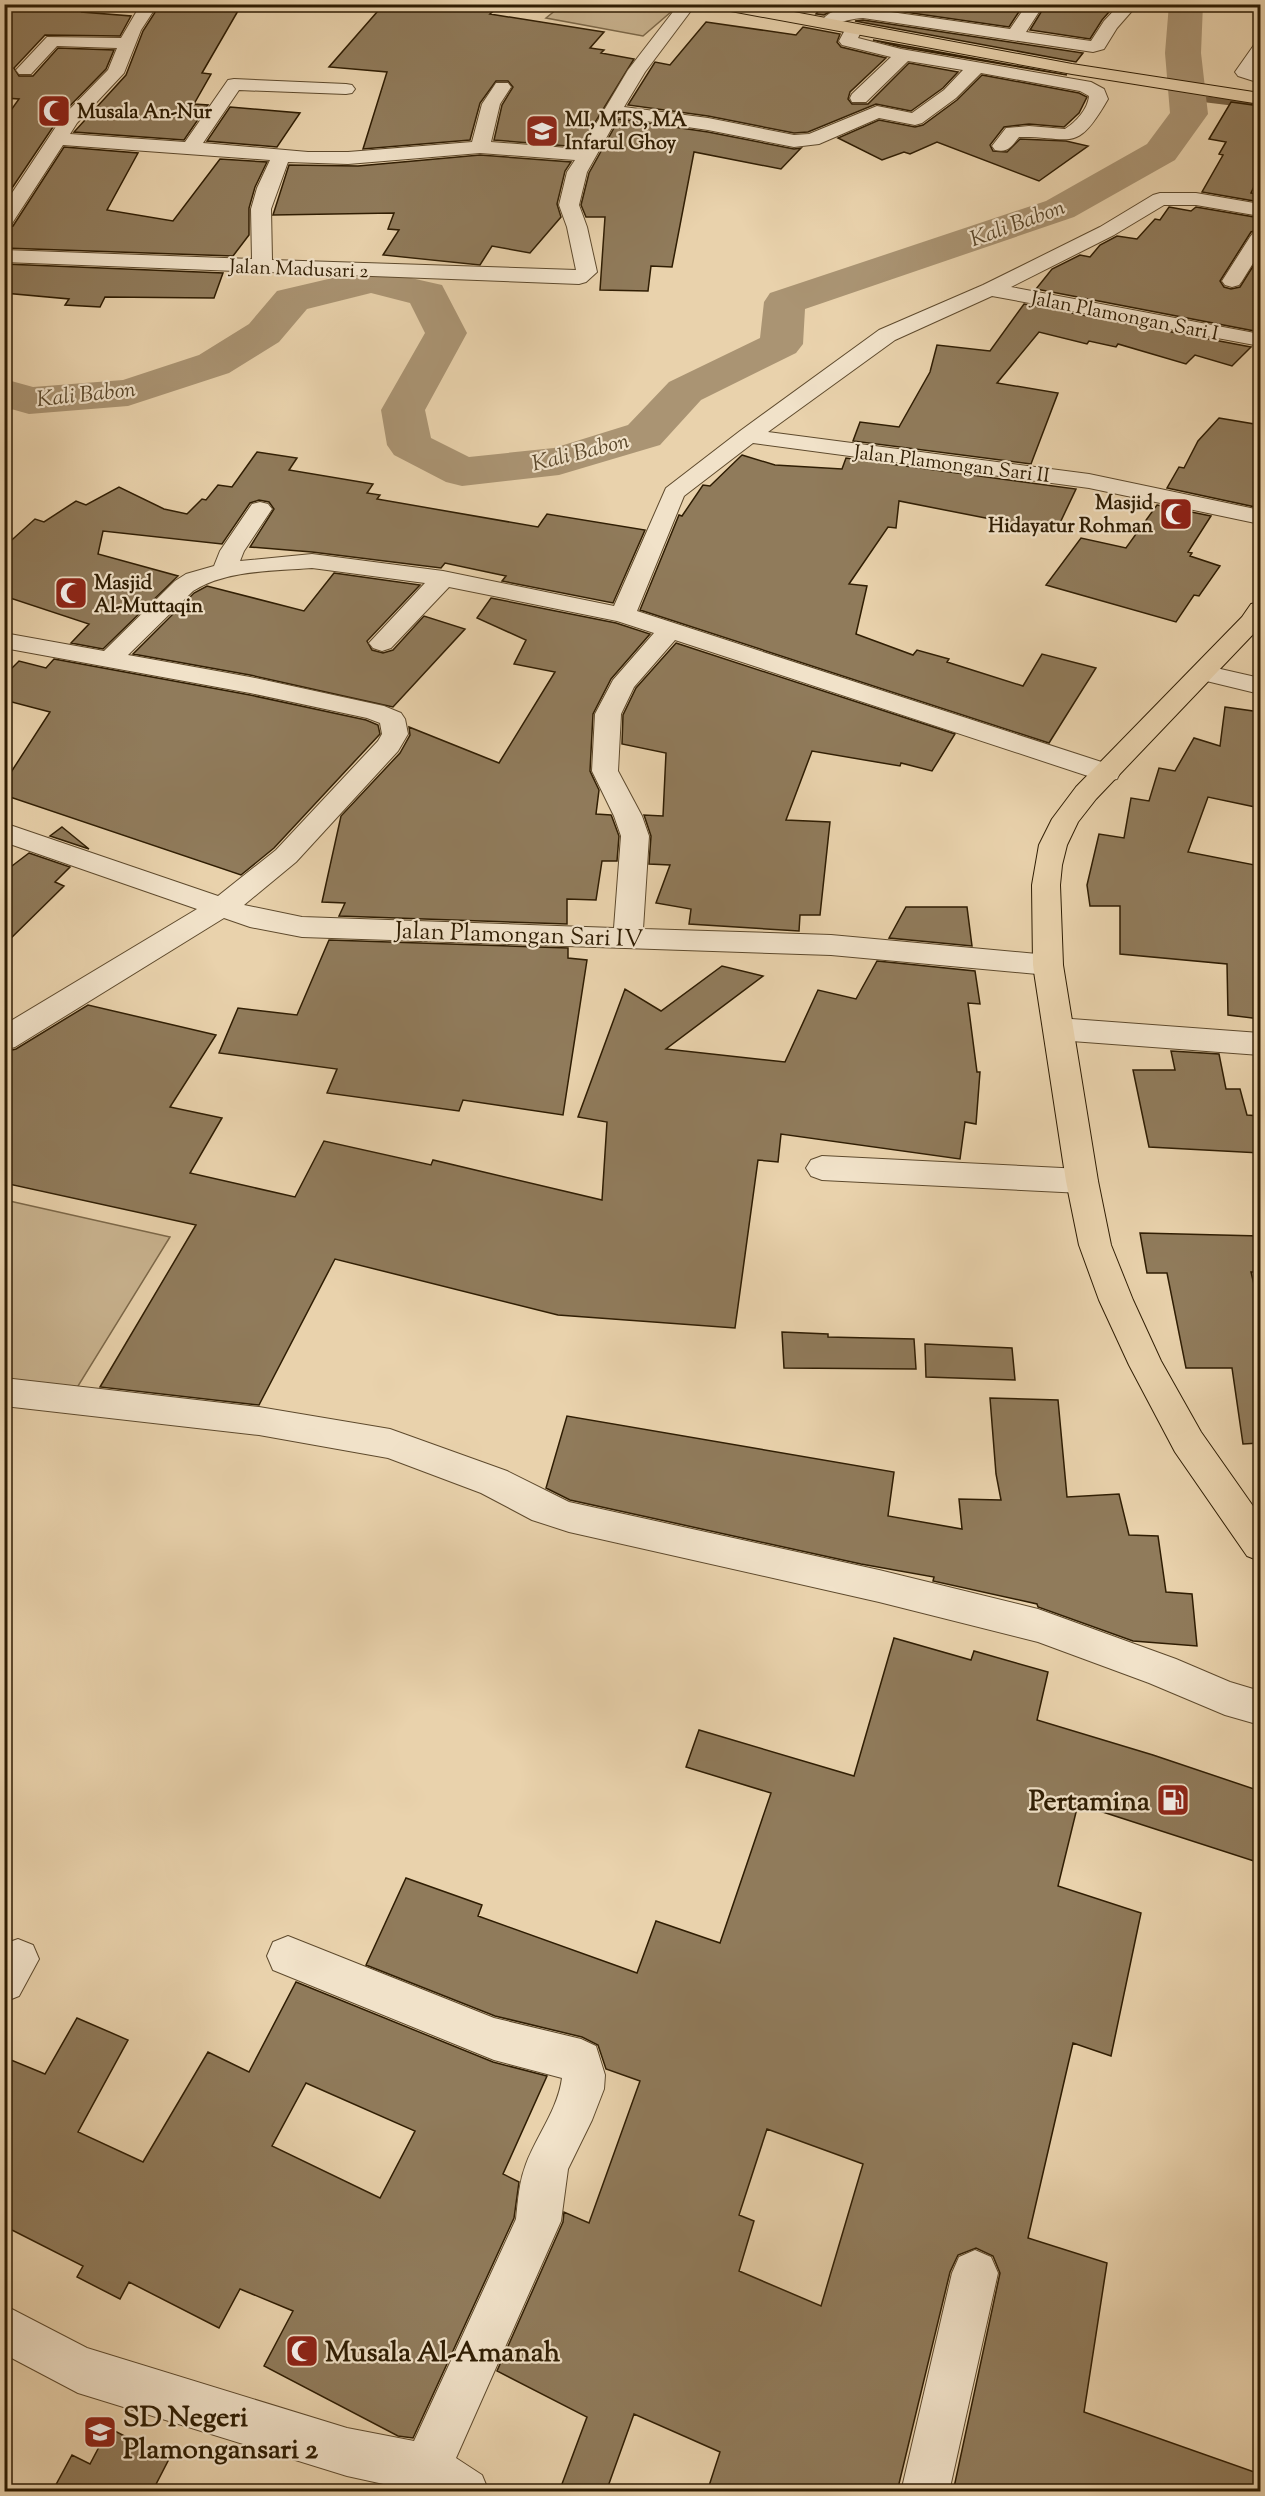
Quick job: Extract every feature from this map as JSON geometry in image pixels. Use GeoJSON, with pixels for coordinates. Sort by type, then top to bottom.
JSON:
{"type":"FeatureCollection","features":[{"type":"Feature","properties":{"kind":"main road"},"geometry":{"type":"LineString","coordinates":[[720,4],[854,30],[1074,64],[1260,88]]}},
{"type":"Feature","properties":{"kind":"main road"},"geometry":{"type":"LineString","coordinates":[[766,4],[1260,99]]}},
{"type":"Feature","properties":{"kind":"main road"},"geometry":{"type":"LineString","coordinates":[[1260,609],[1203,673],[1086,793],[1066,819],[1053,845],[1046,885],[1048,965],[1082,1181],[1095,1245],[1116,1300],[1146,1365],[1188,1442],[1260,1545]]}},
{"type":"Feature","properties":{"kind":"street"},"geometry":{"type":"LineString","coordinates":[[4,221],[70,120],[115,73],[120,65],[126,43],[150,4]]}},
{"type":"Feature","properties":{"kind":"street"},"geometry":{"type":"LineString","coordinates":[[56,139],[338,158],[480,147],[586,155],[637,70],[688,4]]}},
{"type":"Feature","properties":{"kind":"street"},"geometry":{"type":"LineString","coordinates":[[1016,35],[1036,4]]}},
{"type":"Feature","properties":{"kind":"street"},"geometry":{"type":"LineString","coordinates":[[833,18],[849,13],[863,13],[1095,46],[1110,25],[1130,4]]}},
{"type":"Feature","properties":{"kind":"street"},"geometry":{"type":"LineString","coordinates":[[854,30],[848,41],[902,54],[1085,86],[1098,93],[1099,99],[1083,124],[1069,135],[1013,132],[1002,146]]}},
{"type":"Feature","properties":{"kind":"street"},"geometry":{"type":"LineString","coordinates":[[25,70],[53,41],[126,43]]}},
{"type":"Feature","properties":{"kind":"street"},"geometry":{"type":"LineString","coordinates":[[1260,48],[1244,72],[1260,78]]}},
{"type":"Feature","properties":{"kind":"street"},"geometry":{"type":"LineString","coordinates":[[859,98],[898,62],[902,54]]}},
{"type":"Feature","properties":{"kind":"street"},"geometry":{"type":"LineString","coordinates":[[612,111],[708,124],[794,141],[807,141],[877,112],[915,119],[950,94],[977,68]]}},
{"type":"Feature","properties":{"kind":"street"},"geometry":{"type":"LineString","coordinates":[[191,147],[234,84],[346,89]]}},
{"type":"Feature","properties":{"kind":"street"},"geometry":{"type":"LineString","coordinates":[[480,147],[491,104],[502,87]]}},
{"type":"Feature","properties":{"kind":"street"},"geometry":{"type":"LineString","coordinates":[[260,266],[263,259],[264,240],[260,222],[261,210],[272,176],[282,155]]}},
{"type":"Feature","properties":{"kind":"street","name":"Jalan Madusari 2"},"geometry":{"type":"LineString","coordinates":[[4,256],[569,279],[585,274],[587,267],[569,205],[576,172],[586,155]]}},
{"type":"Feature","properties":{"kind":"street"},"geometry":{"type":"LineString","coordinates":[[623,615],[674,493],[747,436],[886,335],[990,289],[1107,231],[1160,199],[1260,198]]}},
{"type":"Feature","properties":{"kind":"street"},"geometry":{"type":"LineString","coordinates":[[1232,281],[1260,237]]}},
{"type":"Feature","properties":{"kind":"street","name":"Jalan Plamongan Sari I"},"geometry":{"type":"LineString","coordinates":[[990,289],[1260,340]]}},
{"type":"Feature","properties":{"kind":"street","name":"Jalan Plamongan Sari II"},"geometry":{"type":"LineString","coordinates":[[747,436],[1089,481],[1260,517]]}},
{"type":"Feature","properties":{"kind":"street"},"geometry":{"type":"LineString","coordinates":[[224,571],[232,551],[260,509]]}},
{"type":"Feature","properties":{"kind":"street"},"geometry":{"type":"LineString","coordinates":[[110,658],[184,585],[195,579],[224,571],[287,562],[312,561],[443,578],[623,615],[1107,773]]}},
{"type":"Feature","properties":{"kind":"street"},"geometry":{"type":"LineString","coordinates":[[382,643],[443,578]]}},
{"type":"Feature","properties":{"kind":"street"},"geometry":{"type":"LineString","coordinates":[[628,937],[635,837],[628,816],[605,771],[609,714],[622,685],[670,630]]}},
{"type":"Feature","properties":{"kind":"street"},"geometry":{"type":"LineString","coordinates":[[4,640],[250,685],[375,712],[392,719],[395,734],[389,745],[286,856],[222,907],[4,1039]]}},
{"type":"Feature","properties":{"kind":"street"},"geometry":{"type":"LineString","coordinates":[[1203,673],[1260,686]]}},
{"type":"Feature","properties":{"kind":"street","name":"Jalan Plamongan Sari IV"},"geometry":{"type":"LineString","coordinates":[[4,832],[250,917],[302,927],[831,945],[1048,965]]}},
{"type":"Feature","properties":{"kind":"street"},"geometry":{"type":"LineString","coordinates":[[1058,1029],[1260,1044]]}},
{"type":"Feature","properties":{"kind":"street"},"geometry":{"type":"LineString","coordinates":[[822,1168],[1082,1181]]}},
{"type":"Feature","properties":{"kind":"street"},"geometry":{"type":"LineString","coordinates":[[4,1392],[258,1421],[390,1444],[494,1482],[545,1509],[561,1514],[867,1583],[1038,1626],[1162,1671],[1225,1698],[1260,1708]]}},
{"type":"Feature","properties":{"kind":"street"},"geometry":{"type":"LineString","coordinates":[[4,2328],[78,2369],[446,2480],[538,2221],[543,2178],[582,2090],[585,2073],[581,2061],[494,2039],[288,1956]]}},
{"type":"Feature","properties":{"kind":"street"},"geometry":{"type":"LineString","coordinates":[[925,2492],[975,2273]]}},
{"type":"Feature","properties":{"kind":"shaded area"},"geometry":{"type":"Polygon","coordinates":[[[562,5],[679,5],[643,36],[546,18],[562,5]]]}},
{"type":"Feature","properties":{"kind":"shaded area"},"geometry":{"type":"Polygon","coordinates":[[[5,1200],[170,1237],[75,1391],[5,1382],[5,1200]]]}},
{"type":"Feature","properties":{"kind":"building"},"geometry":{"type":"Polygon","coordinates":[[[4,4],[88,4],[82,12],[131,16],[120,36],[45,35],[14,68],[19,76],[33,76],[58,48],[114,50],[106,69],[61,115],[4,200],[4,120],[19,99],[4,98],[4,4]]]}},
{"type":"Feature","properties":{"kind":"building"},"geometry":{"type":"Polygon","coordinates":[[[196,4],[242,4],[202,73],[211,74],[194,104],[208,105],[184,140],[74,132],[126,75],[143,31],[159,6],[193,8],[196,4]]]}},
{"type":"Feature","properties":{"kind":"building"},"geometry":{"type":"Polygon","coordinates":[[[384,4],[502,4],[490,14],[604,32],[590,48],[604,50],[601,53],[634,59],[580,147],[494,140],[502,105],[513,87],[508,81],[496,81],[480,103],[470,140],[363,149],[387,72],[329,67],[384,4]]]}},
{"type":"Feature","properties":{"kind":"building"},"geometry":{"type":"Polygon","coordinates":[[[824,4],[1024,4],[1009,27],[863,6],[837,8],[824,15],[816,14],[824,4]]]}},
{"type":"Feature","properties":{"kind":"building"},"geometry":{"type":"Polygon","coordinates":[[[1046,4],[1116,4],[1090,39],[1030,30],[1046,4]]]}},
{"type":"Feature","properties":{"kind":"building"},"geometry":{"type":"Polygon","coordinates":[[[863,20],[1083,53],[1076,62],[855,21],[863,20]]]}},
{"type":"Feature","properties":{"kind":"building"},"geometry":{"type":"Polygon","coordinates":[[[706,22],[796,35],[803,27],[840,34],[837,42],[841,47],[886,58],[850,92],[848,99],[852,104],[868,104],[909,63],[958,72],[943,88],[911,111],[876,104],[808,132],[794,133],[708,116],[628,105],[655,62],[670,65],[706,22]]]}},
{"type":"Feature","properties":{"kind":"building"},"geometry":{"type":"Polygon","coordinates":[[[873,40],[1067,75],[901,47],[873,40]]]}},
{"type":"Feature","properties":{"kind":"building"},"geometry":{"type":"Polygon","coordinates":[[[982,75],[1079,93],[1087,97],[1079,113],[1064,127],[1029,124],[1004,127],[990,145],[993,151],[1007,152],[1020,139],[1066,141],[1088,146],[1039,181],[937,142],[910,154],[904,152],[882,160],[838,138],[879,120],[915,127],[923,125],[957,100],[982,75]]]}},
{"type":"Feature","properties":{"kind":"building"},"geometry":{"type":"Polygon","coordinates":[[[1231,102],[1260,106],[1260,174],[1251,193],[1260,195],[1260,202],[1202,192],[1223,155],[1219,154],[1226,142],[1209,139],[1231,102]]]}},
{"type":"Feature","properties":{"kind":"building"},"geometry":{"type":"Polygon","coordinates":[[[230,107],[300,113],[277,147],[207,141],[230,107]]]}},
{"type":"Feature","properties":{"kind":"building"},"geometry":{"type":"Polygon","coordinates":[[[619,119],[708,132],[794,149],[801,148],[781,169],[694,152],[672,267],[651,266],[648,291],[600,290],[605,217],[586,217],[581,205],[589,173],[619,119]]]}},
{"type":"Feature","properties":{"kind":"building"},"geometry":{"type":"Polygon","coordinates":[[[64,147],[138,153],[107,210],[173,221],[220,159],[267,162],[255,187],[249,208],[249,235],[233,256],[4,248],[4,229],[13,226],[64,147]]]}},
{"type":"Feature","properties":{"kind":"building"},"geometry":{"type":"Polygon","coordinates":[[[480,155],[571,162],[565,171],[557,204],[561,217],[530,253],[492,246],[480,265],[383,255],[399,230],[388,229],[394,213],[273,215],[289,165],[358,166],[480,155]]]}},
{"type":"Feature","properties":{"kind":"building"},"geometry":{"type":"Polygon","coordinates":[[[1169,207],[1191,211],[1196,207],[1260,218],[1260,229],[1251,232],[1220,281],[1224,287],[1231,289],[1240,287],[1260,255],[1260,332],[1036,289],[1052,269],[1080,255],[1090,257],[1100,245],[1117,236],[1137,239],[1155,219],[1160,220],[1169,207]]]}},
{"type":"Feature","properties":{"kind":"building"},"geometry":{"type":"Polygon","coordinates":[[[4,264],[223,273],[214,298],[105,297],[100,307],[65,305],[69,299],[4,293],[4,264]]]}},
{"type":"Feature","properties":{"kind":"building"},"geometry":{"type":"Polygon","coordinates":[[[1024,304],[1251,347],[1232,366],[1195,355],[1186,364],[1118,344],[1116,347],[1089,341],[1087,344],[1039,332],[997,383],[1058,393],[1031,464],[853,441],[860,422],[899,427],[930,372],[937,345],[990,351],[1024,304]]]}},
{"type":"Feature","properties":{"kind":"building"},"geometry":{"type":"Polygon","coordinates":[[[1219,418],[1260,425],[1260,508],[1167,488],[1179,467],[1184,468],[1198,441],[1219,418]]]}},
{"type":"Feature","properties":{"kind":"building"},"geometry":{"type":"Polygon","coordinates":[[[257,452],[297,458],[289,470],[373,484],[367,493],[380,495],[377,499],[538,527],[547,514],[645,530],[613,603],[502,581],[506,576],[445,563],[441,568],[312,552],[250,547],[274,509],[269,502],[259,500],[250,503],[222,544],[103,531],[98,554],[178,576],[103,649],[71,643],[89,624],[4,596],[4,547],[35,519],[44,522],[76,501],[86,505],[119,487],[164,509],[187,514],[202,499],[206,500],[218,485],[232,487],[257,452]]]}},
{"type":"Feature","properties":{"kind":"building"},"geometry":{"type":"Polygon","coordinates":[[[742,455],[775,465],[842,469],[846,458],[1076,489],[1059,525],[1011,523],[899,501],[896,528],[888,527],[849,584],[867,586],[856,634],[913,655],[917,650],[949,659],[947,662],[1023,686],[1042,654],[1096,668],[1049,743],[640,610],[679,515],[682,516],[703,485],[710,486],[742,455]]]}},
{"type":"Feature","properties":{"kind":"building"},"geometry":{"type":"Polygon","coordinates":[[[1157,505],[1211,516],[1188,552],[1192,553],[1190,556],[1220,566],[1199,596],[1194,595],[1176,622],[1046,585],[1081,538],[1126,548],[1157,505]]]}},
{"type":"Feature","properties":{"kind":"building"},"geometry":{"type":"Polygon","coordinates":[[[334,573],[420,585],[367,641],[372,650],[383,653],[393,650],[424,616],[465,629],[393,707],[250,675],[133,654],[194,593],[207,586],[304,611],[334,573]]]}},
{"type":"Feature","properties":{"kind":"building"},"geometry":{"type":"Polygon","coordinates":[[[491,598],[616,623],[650,634],[611,679],[593,714],[590,771],[599,790],[596,814],[612,817],[619,836],[617,861],[602,861],[596,900],[567,899],[567,924],[339,916],[345,903],[322,902],[341,816],[400,753],[410,735],[409,727],[499,763],[555,672],[514,664],[526,640],[477,618],[491,598]]]}},
{"type":"Feature","properties":{"kind":"building"},"geometry":{"type":"Polygon","coordinates":[[[676,643],[955,734],[932,771],[901,763],[900,766],[812,751],[786,820],[830,822],[820,915],[800,915],[799,931],[689,924],[691,909],[656,903],[670,865],[649,864],[651,836],[644,815],[663,816],[666,753],[622,744],[623,715],[636,688],[676,643]]]}},
{"type":"Feature","properties":{"kind":"building"},"geometry":{"type":"Polygon","coordinates":[[[54,659],[250,695],[366,720],[378,725],[380,734],[274,848],[241,875],[4,795],[4,783],[50,712],[4,700],[4,676],[19,661],[46,668],[54,659]]]}},
{"type":"Feature","properties":{"kind":"building"},"geometry":{"type":"Polygon","coordinates":[[[1225,707],[1260,712],[1260,808],[1208,797],[1188,852],[1260,866],[1260,1019],[1228,1015],[1227,964],[1120,954],[1120,906],[1090,906],[1087,885],[1099,834],[1124,838],[1131,798],[1149,801],[1159,768],[1175,771],[1194,738],[1220,746],[1225,707]]]}},
{"type":"Feature","properties":{"kind":"building"},"geometry":{"type":"Polygon","coordinates":[[[62,827],[89,849],[50,836],[62,827]]]}},
{"type":"Feature","properties":{"kind":"building"},"geometry":{"type":"Polygon","coordinates":[[[29,853],[70,867],[55,882],[64,886],[4,945],[4,872],[29,853]]]}},
{"type":"Feature","properties":{"kind":"building"},"geometry":{"type":"Polygon","coordinates":[[[906,907],[967,907],[972,946],[889,938],[906,907]]]}},
{"type":"Feature","properties":{"kind":"building"},"geometry":{"type":"Polygon","coordinates":[[[329,940],[568,948],[568,958],[587,960],[563,1115],[463,1100],[459,1111],[327,1093],[337,1069],[219,1053],[238,1008],[297,1015],[329,940]]]}},
{"type":"Feature","properties":{"kind":"building"},"geometry":{"type":"Polygon","coordinates":[[[877,961],[975,971],[980,1004],[968,1003],[977,1072],[980,1072],[976,1124],[965,1122],[960,1159],[781,1134],[778,1162],[758,1160],[735,1328],[558,1315],[335,1259],[259,1405],[100,1387],[196,1225],[4,1183],[4,1052],[16,1049],[88,1005],[216,1035],[170,1107],[222,1118],[190,1173],[295,1197],[324,1141],[431,1165],[433,1160],[602,1200],[607,1122],[578,1117],[625,989],[661,1011],[722,966],[763,976],[666,1049],[785,1062],[818,990],[856,999],[877,961]]]}},
{"type":"Feature","properties":{"kind":"building"},"geometry":{"type":"Polygon","coordinates":[[[1171,1051],[1219,1054],[1226,1089],[1240,1089],[1247,1115],[1260,1116],[1260,1153],[1149,1147],[1133,1070],[1175,1070],[1171,1051]]]}},
{"type":"Feature","properties":{"kind":"building"},"geometry":{"type":"Polygon","coordinates":[[[1140,1233],[1260,1236],[1260,1272],[1251,1272],[1260,1309],[1260,1443],[1243,1444],[1232,1368],[1186,1368],[1167,1273],[1147,1273],[1140,1233]]]}},
{"type":"Feature","properties":{"kind":"building"},"geometry":{"type":"Polygon","coordinates":[[[782,1332],[828,1334],[828,1337],[914,1339],[916,1369],[784,1368],[782,1332]]]}},
{"type":"Feature","properties":{"kind":"building"},"geometry":{"type":"Polygon","coordinates":[[[925,1344],[1012,1348],[1015,1380],[926,1377],[925,1344]]]}},
{"type":"Feature","properties":{"kind":"building"},"geometry":{"type":"Polygon","coordinates":[[[990,1398],[1058,1400],[1067,1497],[1119,1494],[1129,1535],[1158,1536],[1166,1592],[1192,1594],[1197,1646],[1133,1641],[1038,1607],[1037,1604],[933,1581],[934,1577],[861,1564],[570,1500],[546,1488],[567,1416],[894,1472],[888,1516],[962,1529],[959,1499],[1001,1500],[996,1474],[990,1398]]]}},
{"type":"Feature","properties":{"kind":"building"},"geometry":{"type":"Polygon","coordinates":[[[894,1638],[971,1660],[974,1651],[1048,1672],[1037,1720],[1153,1755],[1260,1791],[1260,1863],[1078,1804],[1058,1886],[1141,1913],[1111,2056],[1073,2043],[1028,2238],[1107,2263],[1084,2412],[1260,2474],[1260,2492],[953,2492],[1000,2273],[993,2256],[976,2248],[958,2255],[950,2272],[897,2492],[707,2492],[720,2452],[634,2414],[606,2492],[559,2492],[587,2417],[497,2371],[563,2222],[564,2212],[589,2223],[640,2081],[606,2069],[598,2045],[582,2037],[495,2016],[366,1965],[406,1878],[482,1905],[478,1916],[637,1973],[656,1921],[720,1943],[771,1793],[686,1767],[699,1730],[854,1776],[894,1638]],[[767,2129],[739,2215],[754,2221],[739,2271],[821,2306],[863,2164],[767,2129]]]}},
{"type":"Feature","properties":{"kind":"building"},"geometry":{"type":"Polygon","coordinates":[[[296,1982],[493,2062],[547,2076],[503,2174],[519,2182],[514,2218],[413,2438],[398,2436],[264,2366],[293,2311],[240,2289],[219,2328],[129,2282],[120,2299],[77,2277],[83,2266],[4,2226],[4,2057],[45,2074],[77,2018],[128,2040],[78,2132],[143,2162],[208,2052],[249,2072],[296,1982]],[[306,2083],[272,2146],[380,2198],[415,2131],[306,2083]]]}},
{"type":"Feature","properties":{"kind":"building"},"geometry":{"type":"Polygon","coordinates":[[[109,2428],[169,2459],[152,2492],[52,2492],[72,2455],[90,2464],[109,2428]]]}},
{"type":"Feature","properties":{"kind":"waterway","name":"Kali Babon"},"geometry":{"type":"LineString","coordinates":[[4,392],[29,401],[128,393],[214,364],[264,333],[292,300],[371,281],[427,294],[446,333],[403,410],[410,445],[462,472],[559,461],[644,435],[685,391],[781,344],[785,302],[1060,209],[1161,152],[1189,114],[1183,53],[1186,4]]}},
{"type":"Feature","properties":{"kind":"waterway"},"geometry":{"type":"LineString","coordinates":[[1187,97],[1260,106]]}},
{"type":"Feature","properties":{"kind":"place","name":"Musala An-Nur"},"geometry":{"type":"Point","coordinates":[54,111]}},
{"type":"Feature","properties":{"kind":"place","name":"MI, MTS, MA Infarul Ghoy"},"geometry":{"type":"Point","coordinates":[542,131]}},
{"type":"Feature","properties":{"kind":"place","name":"Masjid Hidayatur Rohman"},"geometry":{"type":"Point","coordinates":[1176,514]}},
{"type":"Feature","properties":{"kind":"place","name":"Masjid Al-Muttaqin"},"geometry":{"type":"Point","coordinates":[71,593]}},
{"type":"Feature","properties":{"kind":"place","name":"Pertamina"},"geometry":{"type":"Point","coordinates":[1173,1800]}},
{"type":"Feature","properties":{"kind":"place","name":"Musala Al-Amanah"},"geometry":{"type":"Point","coordinates":[302,2351]}},
{"type":"Feature","properties":{"kind":"place","name":"SD Negeri Plamongansari 2"},"geometry":{"type":"Point","coordinates":[100,2432]}}]}
